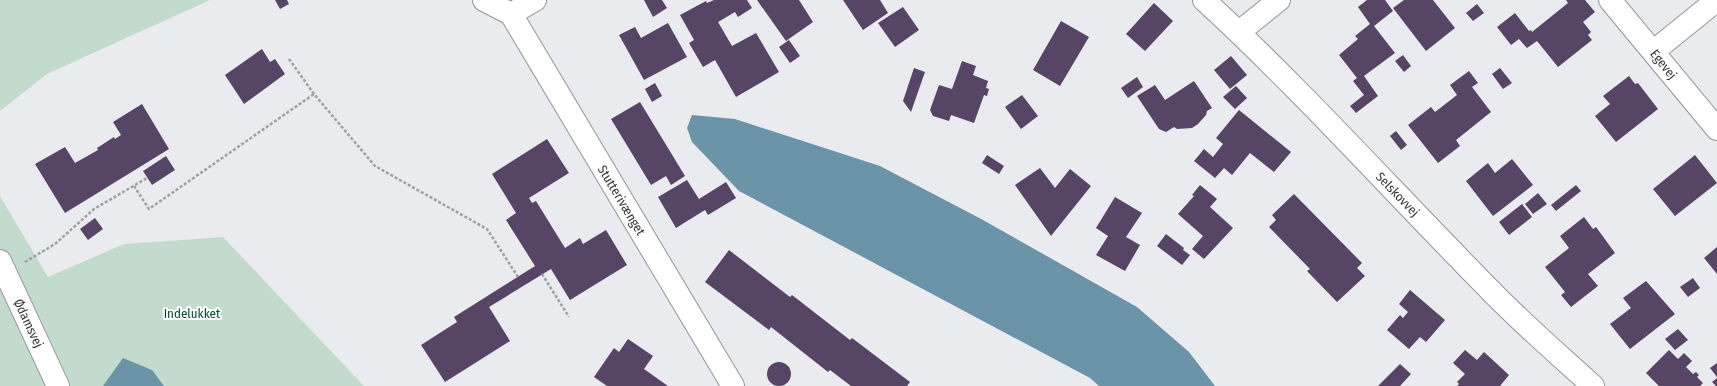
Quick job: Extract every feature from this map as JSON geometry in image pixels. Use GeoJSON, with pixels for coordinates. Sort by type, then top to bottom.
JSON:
{"type":"FeatureCollection","features":[{"type":"Feature","properties":{"kind":"street"},"geometry":{"type":"LineString","coordinates":[[484,0],[510,14],[535,0]]}},
{"type":"Feature","properties":{"kind":"street","name":"Selskovvej"},"geometry":{"type":"LineString","coordinates":[[1204,0],[1239,32],[1350,144],[1492,292],[1593,386]]}},
{"type":"Feature","properties":{"kind":"street"},"geometry":{"type":"LineString","coordinates":[[1239,32],[1279,0]]}},
{"type":"Feature","properties":{"kind":"street","name":"Egevej"},"geometry":{"type":"LineString","coordinates":[[1610,0],[1654,51],[1717,130]]}},
{"type":"Feature","properties":{"kind":"street"},"geometry":{"type":"LineString","coordinates":[[1654,51],[1717,0]]}},
{"type":"Feature","properties":{"kind":"street","name":"Stutterivænget"},"geometry":{"type":"LineString","coordinates":[[510,14],[733,386]]}},
{"type":"Feature","properties":{"kind":"street","name":"Ødamsvej"},"geometry":{"type":"LineString","coordinates":[[3,267],[58,386]]}},
{"type":"Feature","properties":{"kind":"path"},"geometry":{"type":"LineString","coordinates":[[289,59],[314,94],[375,166],[487,229],[518,277]]}},
{"type":"Feature","properties":{"kind":"path"},"geometry":{"type":"LineString","coordinates":[[134,186],[149,208],[314,94]]}},
{"type":"Feature","properties":{"kind":"path"},"geometry":{"type":"LineString","coordinates":[[3,267],[55,244],[94,209],[147,178]]}},
{"type":"Feature","properties":{"kind":"path"},"geometry":{"type":"LineString","coordinates":[[542,274],[569,317]]}},
{"type":"Feature","properties":{"kind":"green space"},"geometry":{"type":"Polygon","coordinates":[[[0,0],[210,0],[47,74],[0,111],[0,0]]]}},
{"type":"Feature","properties":{"kind":"green space","name":"Indelukket"},"geometry":{"type":"Polygon","coordinates":[[[0,196],[48,277],[124,244],[223,237],[364,386],[0,386],[0,196]]]}},
{"type":"Feature","properties":{"kind":"water"},"geometry":{"type":"Polygon","coordinates":[[[692,115],[735,119],[880,166],[983,220],[1137,307],[1189,352],[1215,386],[1099,386],[1090,378],[739,191],[692,142],[687,128],[692,115]]]}},
{"type":"Feature","properties":{"kind":"water"},"geometry":{"type":"Polygon","coordinates":[[[123,358],[152,370],[164,386],[103,386],[123,358]]]}},
{"type":"Feature","properties":{"kind":"building"},"geometry":{"type":"Polygon","coordinates":[[[275,0],[287,0],[289,4],[280,9],[275,0]]]}},
{"type":"Feature","properties":{"kind":"building"},"geometry":{"type":"Polygon","coordinates":[[[644,0],[662,0],[667,8],[653,17],[644,0]]]}},
{"type":"Feature","properties":{"kind":"building"},"geometry":{"type":"Polygon","coordinates":[[[714,0],[747,0],[752,8],[738,17],[735,12],[718,22],[732,46],[756,33],[779,72],[736,97],[715,60],[703,67],[689,43],[694,40],[680,15],[706,1],[707,3],[714,0]]]}},
{"type":"Feature","properties":{"kind":"building"},"geometry":{"type":"Polygon","coordinates":[[[757,0],[799,0],[813,22],[786,41],[757,0]]]}},
{"type":"Feature","properties":{"kind":"building"},"geometry":{"type":"Polygon","coordinates":[[[843,0],[880,0],[888,13],[863,30],[843,0]]]}},
{"type":"Feature","properties":{"kind":"building"},"geometry":{"type":"Polygon","coordinates":[[[1367,0],[1385,0],[1393,11],[1374,26],[1395,53],[1364,76],[1378,96],[1356,113],[1350,106],[1364,95],[1353,81],[1357,78],[1339,55],[1358,39],[1355,36],[1370,24],[1358,7],[1367,0]]]}},
{"type":"Feature","properties":{"kind":"building"},"geometry":{"type":"Polygon","coordinates":[[[1404,0],[1433,0],[1455,28],[1426,51],[1393,8],[1404,0]]]}},
{"type":"Feature","properties":{"kind":"building"},"geometry":{"type":"Polygon","coordinates":[[[1566,0],[1585,0],[1595,12],[1583,22],[1591,32],[1588,35],[1592,40],[1558,67],[1537,41],[1527,48],[1519,39],[1511,45],[1497,27],[1515,13],[1529,31],[1531,30],[1532,32],[1568,3],[1566,0]]]}},
{"type":"Feature","properties":{"kind":"building"},"geometry":{"type":"Polygon","coordinates":[[[1154,3],[1173,21],[1145,51],[1126,34],[1154,3]]]}},
{"type":"Feature","properties":{"kind":"building"},"geometry":{"type":"Polygon","coordinates":[[[1477,4],[1484,13],[1473,21],[1466,13],[1477,4]]]}},
{"type":"Feature","properties":{"kind":"building"},"geometry":{"type":"Polygon","coordinates":[[[903,7],[919,30],[895,47],[878,23],[903,7]]]}},
{"type":"Feature","properties":{"kind":"building"},"geometry":{"type":"Polygon","coordinates":[[[1061,21],[1089,37],[1060,86],[1033,70],[1061,21]]]}},
{"type":"Feature","properties":{"kind":"building"},"geometry":{"type":"Polygon","coordinates":[[[668,23],[687,57],[644,80],[619,35],[635,27],[641,38],[668,23]]]}},
{"type":"Feature","properties":{"kind":"building"},"geometry":{"type":"Polygon","coordinates":[[[789,40],[800,56],[790,63],[779,47],[789,40]]]}},
{"type":"Feature","properties":{"kind":"building"},"geometry":{"type":"Polygon","coordinates":[[[262,49],[270,62],[275,59],[285,74],[244,104],[225,75],[262,49]]]}},
{"type":"Feature","properties":{"kind":"building"},"geometry":{"type":"Polygon","coordinates":[[[1403,55],[1411,66],[1404,72],[1395,61],[1403,55]]]}},
{"type":"Feature","properties":{"kind":"building"},"geometry":{"type":"Polygon","coordinates":[[[1231,56],[1247,75],[1230,89],[1214,70],[1231,56]]]}},
{"type":"Feature","properties":{"kind":"building"},"geometry":{"type":"Polygon","coordinates":[[[962,61],[976,66],[973,75],[988,81],[986,88],[989,89],[987,96],[984,95],[974,123],[951,115],[949,121],[933,116],[930,110],[939,85],[952,89],[962,61]]]}},
{"type":"Feature","properties":{"kind":"building"},"geometry":{"type":"Polygon","coordinates":[[[914,68],[925,72],[911,112],[903,101],[914,68]]]}},
{"type":"Feature","properties":{"kind":"building"},"geometry":{"type":"Polygon","coordinates":[[[1500,68],[1512,83],[1503,89],[1492,74],[1500,68]]]}},
{"type":"Feature","properties":{"kind":"building"},"geometry":{"type":"Polygon","coordinates":[[[1469,71],[1478,83],[1472,87],[1491,112],[1456,140],[1460,146],[1438,163],[1408,125],[1431,107],[1435,112],[1457,95],[1450,85],[1469,71]]]}},
{"type":"Feature","properties":{"kind":"building"},"geometry":{"type":"Polygon","coordinates":[[[1629,76],[1635,84],[1638,83],[1658,109],[1616,142],[1595,116],[1610,104],[1603,96],[1629,76]]]}},
{"type":"Feature","properties":{"kind":"building"},"geometry":{"type":"Polygon","coordinates":[[[1137,77],[1143,87],[1128,98],[1121,88],[1137,77]]]}},
{"type":"Feature","properties":{"kind":"building"},"geometry":{"type":"Polygon","coordinates":[[[1194,81],[1212,108],[1207,111],[1206,115],[1198,124],[1192,128],[1177,129],[1174,127],[1166,132],[1159,129],[1137,96],[1155,85],[1165,100],[1194,81]]]}},
{"type":"Feature","properties":{"kind":"building"},"geometry":{"type":"Polygon","coordinates":[[[655,83],[662,96],[652,102],[645,89],[655,83]]]}},
{"type":"Feature","properties":{"kind":"building"},"geometry":{"type":"Polygon","coordinates":[[[1236,86],[1247,98],[1235,109],[1223,97],[1236,86]]]}},
{"type":"Feature","properties":{"kind":"building"},"geometry":{"type":"Polygon","coordinates":[[[1022,95],[1038,116],[1021,129],[1005,107],[1022,95]]]}},
{"type":"Feature","properties":{"kind":"building"},"geometry":{"type":"Polygon","coordinates":[[[640,102],[685,176],[671,185],[666,176],[651,185],[611,119],[640,102]]]}},
{"type":"Feature","properties":{"kind":"building"},"geometry":{"type":"Polygon","coordinates":[[[142,104],[169,149],[65,213],[35,164],[65,147],[75,163],[98,150],[97,148],[114,137],[115,139],[121,135],[113,122],[142,104]]]}},
{"type":"Feature","properties":{"kind":"building"},"geometry":{"type":"Polygon","coordinates":[[[1239,110],[1291,152],[1274,172],[1250,153],[1232,175],[1224,168],[1215,178],[1194,161],[1204,149],[1213,157],[1223,144],[1216,138],[1239,110]]]}},
{"type":"Feature","properties":{"kind":"building"},"geometry":{"type":"Polygon","coordinates":[[[1396,131],[1407,145],[1401,150],[1390,136],[1396,131]]]}},
{"type":"Feature","properties":{"kind":"building"},"geometry":{"type":"Polygon","coordinates":[[[547,139],[569,173],[529,198],[532,203],[536,201],[565,248],[580,238],[583,244],[606,230],[627,265],[570,300],[551,269],[489,307],[510,341],[445,382],[421,345],[457,322],[454,317],[535,266],[506,220],[516,213],[492,174],[547,139]]]}},
{"type":"Feature","properties":{"kind":"building"},"geometry":{"type":"Polygon","coordinates":[[[987,155],[1004,166],[999,174],[982,163],[987,155]]]}},
{"type":"Feature","properties":{"kind":"building"},"geometry":{"type":"Polygon","coordinates":[[[1695,155],[1717,183],[1675,216],[1653,189],[1695,155]]]}},
{"type":"Feature","properties":{"kind":"building"},"geometry":{"type":"Polygon","coordinates":[[[166,156],[175,170],[152,185],[143,171],[166,156]]]}},
{"type":"Feature","properties":{"kind":"building"},"geometry":{"type":"Polygon","coordinates":[[[1512,159],[1533,185],[1493,216],[1466,181],[1488,163],[1495,173],[1512,159]]]}},
{"type":"Feature","properties":{"kind":"building"},"geometry":{"type":"Polygon","coordinates":[[[1040,168],[1055,188],[1070,169],[1091,186],[1051,236],[1015,185],[1040,168]]]}},
{"type":"Feature","properties":{"kind":"building"},"geometry":{"type":"Polygon","coordinates":[[[687,180],[699,199],[726,182],[736,198],[708,215],[705,210],[676,228],[658,197],[687,180]]]}},
{"type":"Feature","properties":{"kind":"building"},"geometry":{"type":"Polygon","coordinates":[[[1200,185],[1217,199],[1210,207],[1233,228],[1204,259],[1192,249],[1203,236],[1178,214],[1194,196],[1192,195],[1200,185]]]}},
{"type":"Feature","properties":{"kind":"building"},"geometry":{"type":"Polygon","coordinates":[[[1576,185],[1581,191],[1556,211],[1551,205],[1576,185]]]}},
{"type":"Feature","properties":{"kind":"building"},"geometry":{"type":"Polygon","coordinates":[[[1538,193],[1547,204],[1533,214],[1525,204],[1538,193]]]}},
{"type":"Feature","properties":{"kind":"building"},"geometry":{"type":"Polygon","coordinates":[[[1294,194],[1362,263],[1357,268],[1365,276],[1337,302],[1307,271],[1310,269],[1269,227],[1276,220],[1272,215],[1294,194]]]}},
{"type":"Feature","properties":{"kind":"building"},"geometry":{"type":"Polygon","coordinates":[[[1115,197],[1142,213],[1126,237],[1140,245],[1125,271],[1096,255],[1108,236],[1096,228],[1115,197]]]}},
{"type":"Feature","properties":{"kind":"building"},"geometry":{"type":"Polygon","coordinates":[[[1522,204],[1532,217],[1509,235],[1499,222],[1522,204]]]}},
{"type":"Feature","properties":{"kind":"building"},"geometry":{"type":"Polygon","coordinates":[[[1584,217],[1593,229],[1596,227],[1615,253],[1588,274],[1598,286],[1571,307],[1561,295],[1565,292],[1545,267],[1569,248],[1560,236],[1584,217]]]}},
{"type":"Feature","properties":{"kind":"building"},"geometry":{"type":"Polygon","coordinates":[[[95,218],[103,229],[88,240],[80,229],[95,218]]]}},
{"type":"Feature","properties":{"kind":"building"},"geometry":{"type":"Polygon","coordinates":[[[1166,234],[1184,248],[1183,250],[1190,255],[1182,265],[1157,246],[1166,234]]]}},
{"type":"Feature","properties":{"kind":"building"},"geometry":{"type":"Polygon","coordinates":[[[1717,247],[1717,274],[1704,258],[1717,247]]]}},
{"type":"Feature","properties":{"kind":"building"},"geometry":{"type":"Polygon","coordinates":[[[729,250],[790,297],[792,295],[850,340],[852,338],[910,382],[907,386],[851,386],[830,370],[828,372],[771,327],[769,330],[705,282],[729,250]]]}},
{"type":"Feature","properties":{"kind":"building"},"geometry":{"type":"Polygon","coordinates":[[[1693,278],[1700,288],[1688,297],[1680,287],[1693,278]]]}},
{"type":"Feature","properties":{"kind":"building"},"geometry":{"type":"Polygon","coordinates":[[[1646,281],[1675,314],[1630,349],[1610,324],[1631,308],[1623,298],[1646,281]]]}},
{"type":"Feature","properties":{"kind":"building"},"geometry":{"type":"Polygon","coordinates":[[[1410,290],[1445,320],[1426,342],[1420,337],[1409,349],[1387,330],[1400,315],[1403,318],[1408,312],[1399,304],[1410,290]]]}},
{"type":"Feature","properties":{"kind":"building"},"geometry":{"type":"Polygon","coordinates":[[[1678,329],[1688,340],[1675,350],[1665,339],[1678,329]]]}},
{"type":"Feature","properties":{"kind":"building"},"geometry":{"type":"Polygon","coordinates":[[[628,339],[653,356],[644,369],[668,386],[607,386],[594,377],[614,348],[619,352],[628,339]]]}},
{"type":"Feature","properties":{"kind":"building"},"geometry":{"type":"Polygon","coordinates":[[[1465,350],[1477,360],[1484,352],[1509,375],[1500,386],[1457,386],[1459,384],[1457,382],[1465,374],[1453,363],[1465,350]]]}},
{"type":"Feature","properties":{"kind":"building"},"geometry":{"type":"Polygon","coordinates":[[[1669,350],[1678,359],[1684,353],[1692,361],[1686,367],[1693,374],[1696,372],[1699,375],[1697,377],[1703,383],[1700,386],[1659,386],[1646,373],[1669,350]]]}},
{"type":"Feature","properties":{"kind":"building"},"geometry":{"type":"Polygon","coordinates":[[[774,362],[784,362],[791,369],[791,379],[784,386],[774,386],[767,379],[767,369],[774,362]]]}},
{"type":"Feature","properties":{"kind":"building"},"geometry":{"type":"Polygon","coordinates":[[[1717,363],[1717,377],[1710,368],[1717,363]]]}},
{"type":"Feature","properties":{"kind":"building"},"geometry":{"type":"Polygon","coordinates":[[[1400,364],[1411,374],[1400,386],[1378,386],[1400,364]]]}},
{"type":"Feature","properties":{"kind":"building"},"geometry":{"type":"Polygon","coordinates":[[[1717,378],[1717,386],[1716,386],[1712,382],[1717,378]]]}}]}
